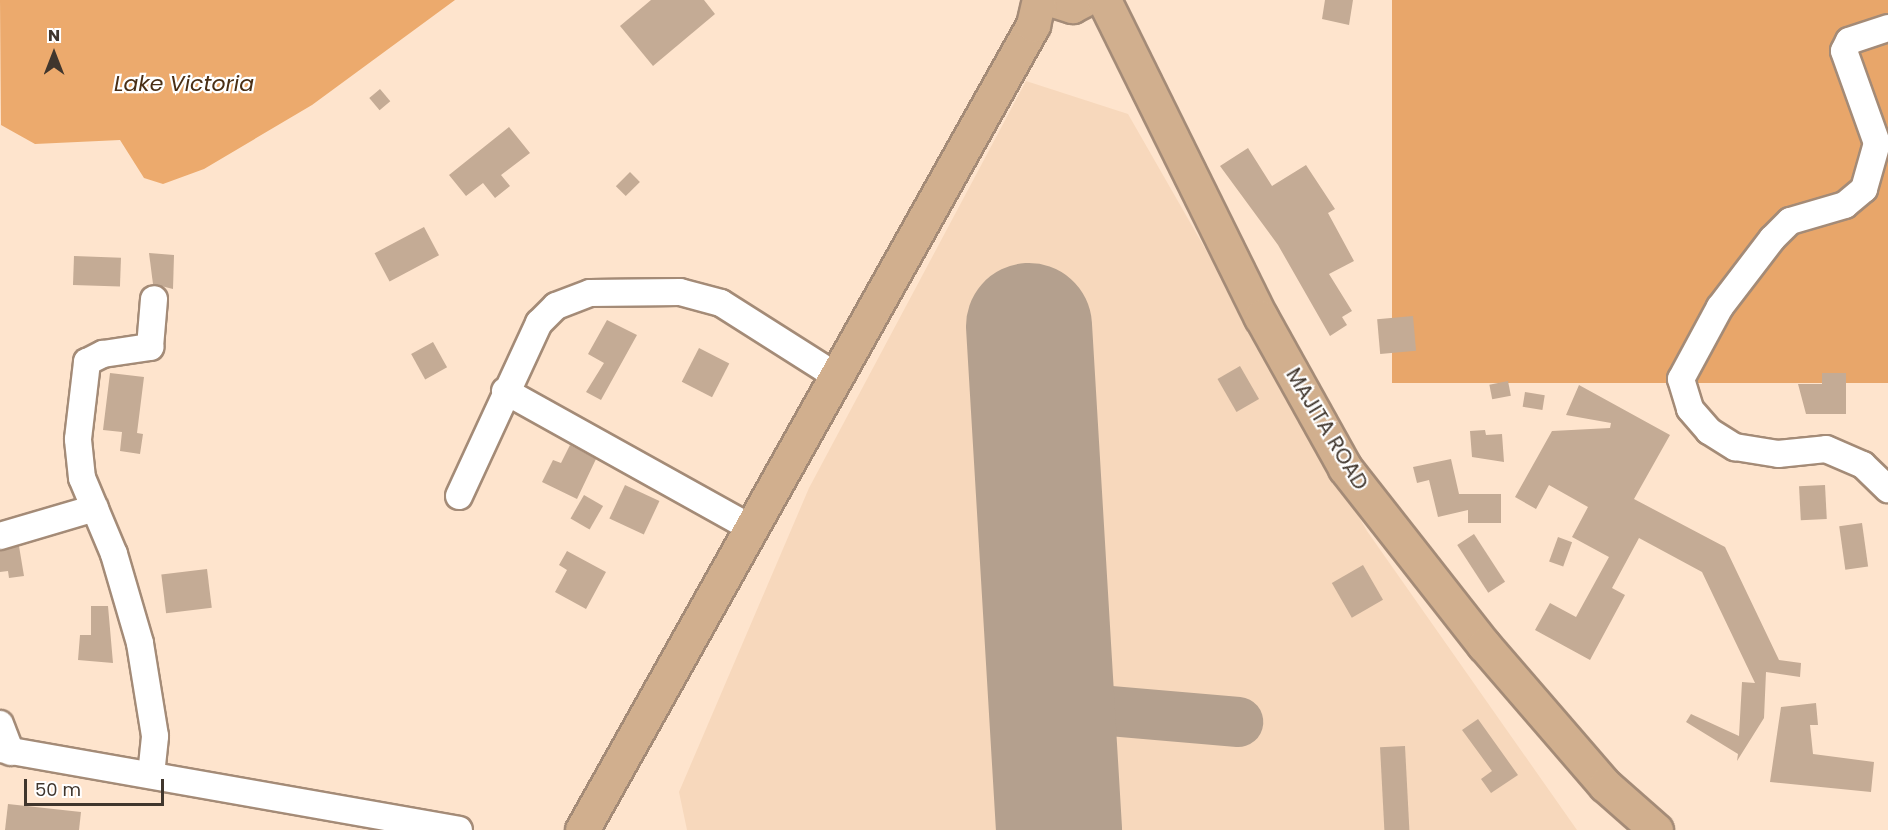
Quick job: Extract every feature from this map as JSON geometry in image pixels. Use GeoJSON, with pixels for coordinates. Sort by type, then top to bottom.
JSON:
{"type":"FeatureCollection","features":[{"type":"Feature","properties":{"kind":"main road","name":"MAJITA ROAD"},"geometry":{"type":"LineString","coordinates":[[1065,5],[1116,33],[1345,468],[1484,645],[1605,785],[1656,830]]}},
{"type":"Feature","properties":{"kind":"main road"},"geometry":{"type":"LineString","coordinates":[[582,830],[753,529],[833,374],[1065,5]]}},
{"type":"Feature","properties":{"kind":"street"},"geometry":{"type":"LineString","coordinates":[[1888,28],[1849,41],[1844,51],[1877,143],[1863,189],[1845,205],[1790,221],[1772,239],[1720,307],[1682,379],[1690,409],[1709,432],[1735,447],[1756,453],[1836,452],[1863,465],[1888,489]]}},
{"type":"Feature","properties":{"kind":"street"},"geometry":{"type":"LineString","coordinates":[[459,496],[505,391],[539,323],[556,306],[590,293],[631,290],[680,292],[721,303],[833,374]]}},
{"type":"Feature","properties":{"kind":"street"},"geometry":{"type":"LineString","coordinates":[[151,775],[155,736],[140,643],[95,508],[82,478],[78,439],[87,362],[103,354],[150,347],[154,299]]}},
{"type":"Feature","properties":{"kind":"street"},"geometry":{"type":"LineString","coordinates":[[505,391],[753,529]]}},
{"type":"Feature","properties":{"kind":"street"},"geometry":{"type":"LineString","coordinates":[[0,537],[95,508]]}},
{"type":"Feature","properties":{"kind":"street"},"geometry":{"type":"LineString","coordinates":[[0,724],[5,751],[459,830]]}},
{"type":"Feature","properties":{"kind":"shaded area"},"geometry":{"type":"Polygon","coordinates":[[[1392,0],[1888,0],[1888,383],[1392,383],[1392,0]]]}},
{"type":"Feature","properties":{"kind":"shaded area"},"geometry":{"type":"Polygon","coordinates":[[[1026,81],[1128,114],[1367,531],[1577,830],[687,830],[679,792],[809,488],[1026,81]]]}},
{"type":"Feature","properties":{"kind":"water","name":"Lake Victoria"},"geometry":{"type":"Polygon","coordinates":[[[0,0],[455,0],[312,105],[204,169],[163,184],[144,178],[120,140],[35,144],[1,125],[0,0]]]}},
{"type":"Feature","properties":{"kind":"building"},"geometry":{"type":"Polygon","coordinates":[[[651,0],[704,0],[715,14],[653,66],[620,26],[651,0]]]}},
{"type":"Feature","properties":{"kind":"building"},"geometry":{"type":"Polygon","coordinates":[[[1325,0],[1353,0],[1349,25],[1322,19],[1325,0]]]}},
{"type":"Feature","properties":{"kind":"building"},"geometry":{"type":"Polygon","coordinates":[[[380,89],[390,101],[380,110],[369,98],[380,89]]]}},
{"type":"Feature","properties":{"kind":"building"},"geometry":{"type":"Polygon","coordinates":[[[509,127],[530,153],[501,175],[510,186],[495,198],[483,183],[466,196],[449,175],[509,127]]]}},
{"type":"Feature","properties":{"kind":"building"},"geometry":{"type":"Polygon","coordinates":[[[1248,148],[1272,186],[1306,165],[1335,209],[1328,213],[1354,261],[1329,274],[1352,311],[1342,317],[1347,325],[1330,336],[1278,245],[1220,166],[1248,148]]]}},
{"type":"Feature","properties":{"kind":"building"},"geometry":{"type":"Polygon","coordinates":[[[630,172],[640,182],[626,196],[616,186],[630,172]]]}},
{"type":"Feature","properties":{"kind":"building"},"geometry":{"type":"Polygon","coordinates":[[[424,227],[439,255],[390,282],[375,253],[424,227]]]}},
{"type":"Feature","properties":{"kind":"building"},"geometry":{"type":"Polygon","coordinates":[[[149,253],[174,255],[173,289],[153,284],[149,253]]]}},
{"type":"Feature","properties":{"kind":"building"},"geometry":{"type":"Polygon","coordinates":[[[74,256],[121,258],[120,287],[73,285],[74,256]]]}},
{"type":"Feature","properties":{"kind":"building"},"geometry":{"type":"Polygon","coordinates":[[[1413,316],[1416,351],[1380,354],[1377,319],[1413,316]]]}},
{"type":"Feature","properties":{"kind":"building"},"geometry":{"type":"Polygon","coordinates":[[[607,320],[637,335],[601,400],[586,392],[604,363],[588,354],[607,320]]]}},
{"type":"Feature","properties":{"kind":"building"},"geometry":{"type":"Polygon","coordinates":[[[433,342],[447,367],[425,379],[411,354],[433,342]]]}},
{"type":"Feature","properties":{"kind":"building"},"geometry":{"type":"Polygon","coordinates":[[[699,348],[729,363],[712,397],[682,382],[699,348]]]}},
{"type":"Feature","properties":{"kind":"building"},"geometry":{"type":"Polygon","coordinates":[[[1240,366],[1259,399],[1236,412],[1217,379],[1240,366]]]}},
{"type":"Feature","properties":{"kind":"building"},"geometry":{"type":"Polygon","coordinates":[[[110,373],[144,377],[137,433],[143,434],[140,454],[120,451],[122,432],[103,430],[110,373]]]}},
{"type":"Feature","properties":{"kind":"building"},"geometry":{"type":"Polygon","coordinates":[[[1822,373],[1846,373],[1846,414],[1806,414],[1798,384],[1822,384],[1822,373]]]}},
{"type":"Feature","properties":{"kind":"building"},"geometry":{"type":"Polygon","coordinates":[[[1508,381],[1511,396],[1492,399],[1489,385],[1508,381]]]}},
{"type":"Feature","properties":{"kind":"building"},"geometry":{"type":"Polygon","coordinates":[[[1579,385],[1670,435],[1634,499],[1725,547],[1779,660],[1801,663],[1800,677],[1766,672],[1764,718],[1737,761],[1738,754],[1686,722],[1691,714],[1739,736],[1742,682],[1755,683],[1702,572],[1639,538],[1612,588],[1625,595],[1590,660],[1535,630],[1550,603],[1576,617],[1609,557],[1572,537],[1588,507],[1549,485],[1536,509],[1515,497],[1552,431],[1610,428],[1611,423],[1566,415],[1579,385]]]}},
{"type":"Feature","properties":{"kind":"building"},"geometry":{"type":"Polygon","coordinates":[[[1525,392],[1545,395],[1542,410],[1523,407],[1525,392]]]}},
{"type":"Feature","properties":{"kind":"building"},"geometry":{"type":"Polygon","coordinates":[[[1485,430],[1486,435],[1502,434],[1504,462],[1472,457],[1470,431],[1485,430]]]}},
{"type":"Feature","properties":{"kind":"building"},"geometry":{"type":"Polygon","coordinates":[[[570,445],[596,459],[577,499],[542,482],[553,460],[561,463],[570,445]]]}},
{"type":"Feature","properties":{"kind":"building"},"geometry":{"type":"Polygon","coordinates":[[[1451,459],[1459,494],[1501,494],[1501,523],[1468,523],[1468,510],[1438,517],[1429,480],[1417,483],[1413,467],[1451,459]]]}},
{"type":"Feature","properties":{"kind":"building"},"geometry":{"type":"Polygon","coordinates":[[[625,485],[659,501],[644,535],[609,519],[625,485]]]}},
{"type":"Feature","properties":{"kind":"building"},"geometry":{"type":"Polygon","coordinates":[[[1825,485],[1827,519],[1801,520],[1799,486],[1825,485]]]}},
{"type":"Feature","properties":{"kind":"building"},"geometry":{"type":"Polygon","coordinates":[[[584,495],[603,506],[590,529],[570,518],[584,495]]]}},
{"type":"Feature","properties":{"kind":"building"},"geometry":{"type":"Polygon","coordinates":[[[1862,523],[1868,567],[1845,570],[1839,526],[1862,523]]]}},
{"type":"Feature","properties":{"kind":"building"},"geometry":{"type":"Polygon","coordinates":[[[1474,534],[1505,582],[1488,593],[1457,545],[1474,534]]]}},
{"type":"Feature","properties":{"kind":"building"},"geometry":{"type":"Polygon","coordinates":[[[1558,537],[1572,542],[1563,567],[1549,561],[1558,537]]]}},
{"type":"Feature","properties":{"kind":"building"},"geometry":{"type":"Polygon","coordinates":[[[19,546],[24,576],[9,578],[8,571],[0,572],[0,551],[19,546]]]}},
{"type":"Feature","properties":{"kind":"building"},"geometry":{"type":"Polygon","coordinates":[[[567,551],[606,572],[586,609],[555,592],[567,570],[559,565],[567,551]]]}},
{"type":"Feature","properties":{"kind":"building"},"geometry":{"type":"Polygon","coordinates":[[[1363,565],[1383,600],[1352,618],[1332,583],[1363,565]]]}},
{"type":"Feature","properties":{"kind":"building"},"geometry":{"type":"Polygon","coordinates":[[[207,569],[212,608],[166,613],[161,575],[207,569]]]}},
{"type":"Feature","properties":{"kind":"building"},"geometry":{"type":"Polygon","coordinates":[[[91,606],[108,606],[113,663],[78,660],[80,635],[91,635],[91,606]]]}},
{"type":"Feature","properties":{"kind":"building"},"geometry":{"type":"Polygon","coordinates":[[[1816,703],[1818,725],[1810,725],[1813,754],[1874,762],[1871,792],[1770,782],[1781,707],[1816,703]]]}},
{"type":"Feature","properties":{"kind":"building"},"geometry":{"type":"Polygon","coordinates":[[[1478,719],[1518,775],[1491,793],[1481,779],[1492,771],[1462,730],[1478,719]]]}},
{"type":"Feature","properties":{"kind":"building"},"geometry":{"type":"Polygon","coordinates":[[[1405,746],[1409,830],[1384,830],[1380,747],[1405,746]]]}},
{"type":"Feature","properties":{"kind":"building"},"geometry":{"type":"Polygon","coordinates":[[[8,804],[81,812],[79,830],[5,830],[8,804]]]}},
{"type":"Feature","properties":{"kind":"taxiway"},"geometry":{"type":"LineString","coordinates":[[1052,706],[1238,722]]}},
{"type":"Feature","properties":{"kind":"runway"},"geometry":{"type":"LineString","coordinates":[[1029,326],[1059,830]]}}]}
